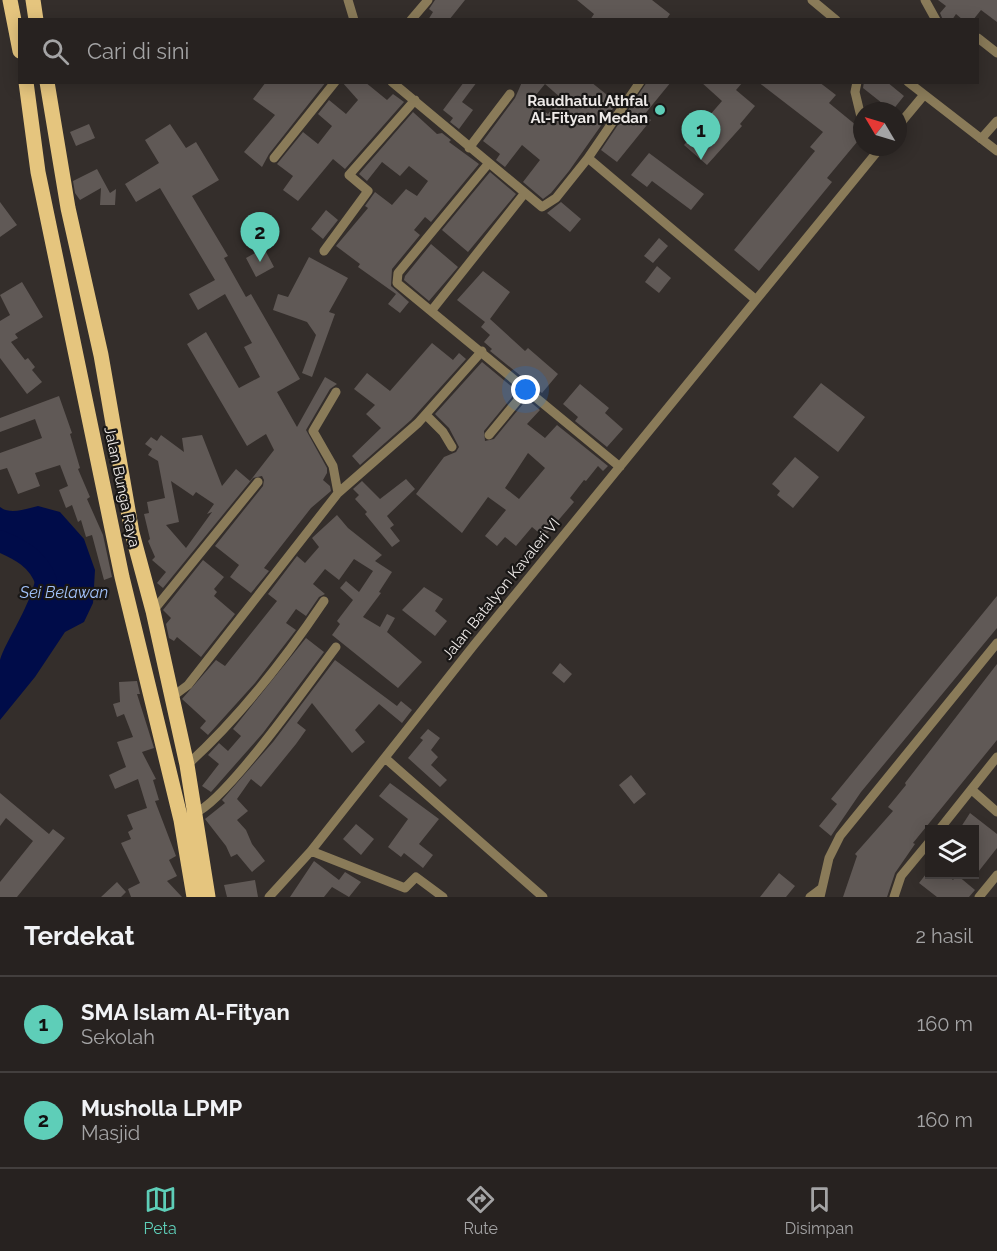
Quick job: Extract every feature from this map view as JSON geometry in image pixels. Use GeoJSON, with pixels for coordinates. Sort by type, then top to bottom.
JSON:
{"type":"FeatureCollection","features":[{"type":"Feature","properties":{"kind":"main road"},"geometry":{"type":"LineString","coordinates":[[10,0],[18,41]]}},
{"type":"Feature","properties":{"kind":"main road"},"geometry":{"type":"LineString","coordinates":[[33,0],[36,18]]}},
{"type":"Feature","properties":{"kind":"main road","name":"Jalan Bunga Raya"},"geometry":{"type":"LineString","coordinates":[[26,84],[38,172],[123,577],[181,820],[194,897]]}},
{"type":"Feature","properties":{"kind":"main road","name":"Jalan Bunga Raya"},"geometry":{"type":"LineString","coordinates":[[47,84],[68,208],[100,355],[132,533],[153,611],[187,765],[208,897]]}},
{"type":"Feature","properties":{"kind":"street"},"geometry":{"type":"LineString","coordinates":[[348,0],[353,18]]}},
{"type":"Feature","properties":{"kind":"street"},"geometry":{"type":"LineString","coordinates":[[413,18],[428,0]]}},
{"type":"Feature","properties":{"kind":"street"},"geometry":{"type":"LineString","coordinates":[[925,0],[935,18]]}},
{"type":"Feature","properties":{"kind":"street"},"geometry":{"type":"LineString","coordinates":[[817,1],[834,18]]}},
{"type":"Feature","properties":{"kind":"street"},"geometry":{"type":"LineString","coordinates":[[979,39],[997,53]]}},
{"type":"Feature","properties":{"kind":"street"},"geometry":{"type":"LineString","coordinates":[[274,158],[332,84]]}},
{"type":"Feature","properties":{"kind":"street"},"geometry":{"type":"LineString","coordinates":[[395,84],[542,207],[556,198],[588,158],[639,84]]}},
{"type":"Feature","properties":{"kind":"street"},"geometry":{"type":"LineString","coordinates":[[857,84],[855,92],[857,102]]}},
{"type":"Feature","properties":{"kind":"street"},"geometry":{"type":"LineString","coordinates":[[910,84],[997,151]]}},
{"type":"Feature","properties":{"kind":"street"},"geometry":{"type":"LineString","coordinates":[[469,148],[510,94]]}},
{"type":"Feature","properties":{"kind":"street"},"geometry":{"type":"LineString","coordinates":[[907,115],[923,96]]}},
{"type":"Feature","properties":{"kind":"street"},"geometry":{"type":"LineString","coordinates":[[324,251],[366,196],[366,188],[349,175],[415,100]]}},
{"type":"Feature","properties":{"kind":"street"},"geometry":{"type":"LineString","coordinates":[[981,139],[997,121]]}},
{"type":"Feature","properties":{"kind":"street","name":"Jalan Batalyon Kavaleri VI"},"geometry":{"type":"LineString","coordinates":[[269,897],[311,851],[869,156]]}},
{"type":"Feature","properties":{"kind":"street"},"geometry":{"type":"LineString","coordinates":[[588,158],[755,299]]}},
{"type":"Feature","properties":{"kind":"street"},"geometry":{"type":"LineString","coordinates":[[488,164],[396,279],[400,287],[483,351],[620,467]]}},
{"type":"Feature","properties":{"kind":"street"},"geometry":{"type":"LineString","coordinates":[[432,310],[524,194]]}},
{"type":"Feature","properties":{"kind":"street"},"geometry":{"type":"LineString","coordinates":[[171,697],[188,685],[338,494],[426,415],[483,351]]}},
{"type":"Feature","properties":{"kind":"street"},"geometry":{"type":"LineString","coordinates":[[489,435],[527,389]]}},
{"type":"Feature","properties":{"kind":"street"},"geometry":{"type":"LineString","coordinates":[[336,392],[313,431],[333,466],[338,494]]}},
{"type":"Feature","properties":{"kind":"street"},"geometry":{"type":"LineString","coordinates":[[426,415],[443,432],[452,447]]}},
{"type":"Feature","properties":{"kind":"street"},"geometry":{"type":"LineString","coordinates":[[153,611],[258,482]]}},
{"type":"Feature","properties":{"kind":"street"},"geometry":{"type":"LineString","coordinates":[[187,765],[209,745],[297,642],[324,601]]}},
{"type":"Feature","properties":{"kind":"street"},"geometry":{"type":"LineString","coordinates":[[810,897],[821,892],[829,858],[840,836],[997,643]]}},
{"type":"Feature","properties":{"kind":"street"},"geometry":{"type":"LineString","coordinates":[[195,813],[204,809],[227,786],[336,647]]}},
{"type":"Feature","properties":{"kind":"street"},"geometry":{"type":"LineString","coordinates":[[943,825],[997,757]]}},
{"type":"Feature","properties":{"kind":"street"},"geometry":{"type":"LineString","coordinates":[[386,758],[543,897]]}},
{"type":"Feature","properties":{"kind":"street"},"geometry":{"type":"LineString","coordinates":[[972,790],[997,812]]}},
{"type":"Feature","properties":{"kind":"street"},"geometry":{"type":"LineString","coordinates":[[894,897],[901,876],[925,847]]}},
{"type":"Feature","properties":{"kind":"street"},"geometry":{"type":"LineString","coordinates":[[311,851],[405,888]]}},
{"type":"Feature","properties":{"kind":"street"},"geometry":{"type":"LineString","coordinates":[[981,896],[997,875]]}},
{"type":"Feature","properties":{"kind":"street"},"geometry":{"type":"LineString","coordinates":[[399,897],[416,877],[443,897]]}},
{"type":"Feature","properties":{"kind":"water","name":"Sei Belawan"},"geometry":{"type":"Polygon","coordinates":[[[38,506],[60,512],[84,539],[95,570],[93,603],[84,622],[65,632],[35,677],[0,720],[0,660],[32,593],[36,575],[34,561],[23,553],[0,553],[0,507],[13,511],[38,506]]]}},
{"type":"Feature","properties":{"kind":"building"},"geometry":{"type":"Polygon","coordinates":[[[435,0],[465,0],[451,18],[429,18],[433,12],[429,9],[435,0]]]}},
{"type":"Feature","properties":{"kind":"building"},"geometry":{"type":"Polygon","coordinates":[[[577,0],[652,0],[670,14],[667,18],[591,18],[594,14],[577,0]]]}},
{"type":"Feature","properties":{"kind":"building"},"geometry":{"type":"Polygon","coordinates":[[[938,0],[997,0],[997,22],[981,10],[975,18],[961,18],[956,14],[953,18],[942,18],[940,13],[946,6],[938,0]]]}},
{"type":"Feature","properties":{"kind":"building"},"geometry":{"type":"Polygon","coordinates":[[[264,84],[324,84],[269,154],[262,167],[244,152],[275,115],[253,99],[264,84]]]}},
{"type":"Feature","properties":{"kind":"building"},"geometry":{"type":"Polygon","coordinates":[[[344,84],[367,84],[387,100],[393,94],[404,102],[345,169],[333,159],[298,201],[283,190],[293,176],[277,164],[303,132],[318,144],[332,126],[318,114],[329,100],[346,114],[358,100],[344,84]]]}},
{"type":"Feature","properties":{"kind":"building"},"geometry":{"type":"Polygon","coordinates":[[[462,84],[476,84],[462,102],[473,110],[459,129],[450,122],[453,118],[443,110],[462,84]]]}},
{"type":"Feature","properties":{"kind":"building"},"geometry":{"type":"Polygon","coordinates":[[[521,84],[545,84],[593,84],[617,103],[569,171],[543,199],[523,182],[540,160],[522,145],[505,167],[496,160],[500,154],[483,141],[515,98],[521,84]],[[545,84],[531,101],[548,114],[561,98],[545,84]]]}},
{"type":"Feature","properties":{"kind":"building"},"geometry":{"type":"Polygon","coordinates":[[[646,84],[669,84],[644,115],[651,120],[617,162],[601,150],[646,84]]]}},
{"type":"Feature","properties":{"kind":"building"},"geometry":{"type":"Polygon","coordinates":[[[703,84],[741,84],[736,90],[755,106],[740,124],[742,126],[707,165],[684,145],[722,101],[703,84]]]}},
{"type":"Feature","properties":{"kind":"building"},"geometry":{"type":"Polygon","coordinates":[[[761,84],[822,84],[836,95],[829,103],[853,123],[853,147],[827,178],[832,182],[759,271],[734,250],[815,151],[810,147],[823,132],[761,84]]]}},
{"type":"Feature","properties":{"kind":"building"},"geometry":{"type":"Polygon","coordinates":[[[864,84],[889,84],[904,96],[899,102],[881,102],[863,88],[864,84]]]}},
{"type":"Feature","properties":{"kind":"building"},"geometry":{"type":"Polygon","coordinates":[[[413,112],[437,134],[442,133],[451,140],[449,142],[479,164],[431,222],[425,217],[414,230],[420,235],[392,269],[391,286],[409,302],[400,313],[388,304],[396,294],[358,267],[360,264],[336,246],[368,208],[365,206],[375,192],[392,205],[406,189],[417,196],[428,181],[409,166],[400,176],[382,162],[367,181],[359,174],[413,112]]]}},
{"type":"Feature","properties":{"kind":"building"},"geometry":{"type":"Polygon","coordinates":[[[89,124],[95,138],[76,146],[70,132],[89,124]]]}},
{"type":"Feature","properties":{"kind":"building"},"geometry":{"type":"Polygon","coordinates":[[[170,124],[186,148],[196,142],[219,180],[192,196],[228,256],[224,258],[246,297],[251,294],[300,379],[277,392],[297,427],[325,377],[337,384],[330,389],[306,430],[327,468],[323,480],[330,486],[331,491],[311,508],[264,568],[269,571],[251,593],[230,577],[239,565],[215,546],[263,486],[262,476],[253,478],[163,588],[157,583],[166,572],[152,560],[155,557],[148,541],[150,539],[144,514],[149,513],[147,502],[165,498],[158,461],[148,455],[152,449],[145,444],[151,437],[157,441],[161,435],[184,452],[182,438],[202,435],[222,486],[236,469],[250,481],[274,450],[266,434],[247,446],[187,344],[206,332],[239,388],[260,377],[244,347],[252,343],[225,294],[198,310],[189,294],[215,280],[160,188],[136,202],[125,184],[159,163],[145,140],[170,124]],[[171,481],[179,522],[166,525],[186,548],[212,512],[207,514],[214,504],[196,492],[193,496],[171,481]]]}},
{"type":"Feature","properties":{"kind":"building"},"geometry":{"type":"Polygon","coordinates":[[[649,153],[704,194],[691,210],[652,181],[647,187],[631,175],[649,153]]]}},
{"type":"Feature","properties":{"kind":"building"},"geometry":{"type":"Polygon","coordinates":[[[97,169],[110,193],[116,189],[115,205],[100,205],[101,188],[80,200],[75,193],[73,181],[97,169]]]}},
{"type":"Feature","properties":{"kind":"building"},"geometry":{"type":"Polygon","coordinates":[[[490,172],[516,194],[468,252],[442,230],[490,172]]]}},
{"type":"Feature","properties":{"kind":"building"},"geometry":{"type":"Polygon","coordinates":[[[0,202],[17,225],[0,237],[0,202]]]}},
{"type":"Feature","properties":{"kind":"building"},"geometry":{"type":"Polygon","coordinates":[[[561,202],[581,219],[570,232],[547,213],[561,202]]]}},
{"type":"Feature","properties":{"kind":"building"},"geometry":{"type":"Polygon","coordinates":[[[326,210],[338,220],[323,239],[311,229],[326,210]]]}},
{"type":"Feature","properties":{"kind":"building"},"geometry":{"type":"Polygon","coordinates":[[[659,238],[668,246],[653,263],[644,256],[659,238]]]}},
{"type":"Feature","properties":{"kind":"building"},"geometry":{"type":"Polygon","coordinates":[[[431,244],[458,267],[429,301],[404,280],[431,244]]]}},
{"type":"Feature","properties":{"kind":"building"},"geometry":{"type":"Polygon","coordinates":[[[264,248],[274,267],[256,277],[246,258],[264,248]]]}},
{"type":"Feature","properties":{"kind":"building"},"geometry":{"type":"Polygon","coordinates":[[[309,257],[348,278],[329,312],[335,314],[312,377],[302,373],[316,335],[307,322],[273,310],[278,294],[288,297],[309,257]]]}},
{"type":"Feature","properties":{"kind":"building"},"geometry":{"type":"Polygon","coordinates":[[[657,266],[671,278],[659,293],[645,282],[657,266]]]}},
{"type":"Feature","properties":{"kind":"building"},"geometry":{"type":"Polygon","coordinates":[[[483,271],[510,292],[490,319],[525,351],[528,348],[558,374],[542,393],[490,351],[492,349],[484,342],[490,335],[481,327],[485,322],[457,300],[483,271]]]}},
{"type":"Feature","properties":{"kind":"building"},"geometry":{"type":"Polygon","coordinates":[[[22,282],[43,317],[15,334],[18,338],[11,342],[25,360],[28,358],[35,367],[32,370],[42,382],[27,394],[0,358],[0,321],[10,315],[0,295],[22,282]]]}},
{"type":"Feature","properties":{"kind":"building"},"geometry":{"type":"Polygon","coordinates":[[[432,343],[453,360],[459,353],[466,359],[411,420],[360,465],[352,456],[381,428],[366,414],[375,405],[354,389],[367,373],[390,391],[432,343]]]}},
{"type":"Feature","properties":{"kind":"building"},"geometry":{"type":"Polygon","coordinates":[[[482,362],[517,391],[484,431],[485,441],[494,439],[527,399],[540,410],[527,424],[545,438],[557,425],[608,466],[603,471],[598,466],[586,481],[584,480],[570,498],[574,502],[544,537],[532,527],[516,546],[505,537],[497,546],[485,536],[506,510],[488,497],[462,533],[416,494],[444,457],[456,452],[459,447],[449,428],[435,414],[482,362]],[[528,453],[505,488],[519,499],[545,468],[528,453]]]}},
{"type":"Feature","properties":{"kind":"building"},"geometry":{"type":"Polygon","coordinates":[[[821,383],[865,417],[838,452],[793,417],[821,383]]]}},
{"type":"Feature","properties":{"kind":"building"},"geometry":{"type":"Polygon","coordinates":[[[580,384],[609,408],[605,413],[623,429],[607,447],[575,421],[578,417],[563,404],[580,384]]]}},
{"type":"Feature","properties":{"kind":"building"},"geometry":{"type":"Polygon","coordinates":[[[59,396],[72,433],[70,434],[80,468],[78,469],[90,497],[87,499],[103,535],[112,577],[104,580],[92,535],[86,537],[81,520],[78,522],[72,505],[66,508],[59,490],[68,486],[60,465],[35,473],[40,486],[18,494],[7,468],[0,470],[0,453],[42,438],[35,419],[0,432],[0,418],[59,396]]]}},
{"type":"Feature","properties":{"kind":"building"},"geometry":{"type":"Polygon","coordinates":[[[795,457],[819,477],[793,508],[777,495],[780,491],[772,484],[795,457]]]}},
{"type":"Feature","properties":{"kind":"building"},"geometry":{"type":"Polygon","coordinates":[[[406,479],[415,489],[387,516],[394,525],[390,528],[400,541],[392,547],[365,514],[367,512],[355,499],[359,495],[353,489],[362,481],[380,499],[406,479]]]}},
{"type":"Feature","properties":{"kind":"building"},"geometry":{"type":"Polygon","coordinates":[[[337,515],[348,528],[382,555],[375,561],[392,572],[379,592],[381,593],[363,617],[380,627],[387,614],[395,618],[387,632],[422,662],[398,688],[332,635],[340,624],[337,621],[353,600],[340,588],[346,581],[359,592],[373,571],[354,559],[339,580],[325,569],[313,584],[325,594],[319,597],[306,616],[296,609],[286,623],[296,630],[255,683],[208,735],[200,728],[206,721],[182,699],[216,660],[225,666],[277,601],[268,594],[297,556],[305,563],[319,547],[312,538],[337,515]]]}},
{"type":"Feature","properties":{"kind":"building"},"geometry":{"type":"Polygon","coordinates":[[[203,560],[224,577],[214,589],[217,592],[214,596],[235,614],[201,657],[177,637],[174,641],[169,638],[166,624],[171,618],[163,610],[203,560]]]}},
{"type":"Feature","properties":{"kind":"building"},"geometry":{"type":"Polygon","coordinates":[[[424,587],[443,599],[435,611],[447,621],[435,636],[402,610],[424,587]]]}},
{"type":"Feature","properties":{"kind":"building"},"geometry":{"type":"Polygon","coordinates":[[[997,596],[997,628],[861,792],[831,836],[819,826],[837,804],[831,799],[997,596]]]}},
{"type":"Feature","properties":{"kind":"building"},"geometry":{"type":"Polygon","coordinates":[[[306,638],[324,652],[263,733],[211,792],[202,786],[219,764],[208,755],[219,743],[228,751],[241,736],[233,729],[306,638]]]}},
{"type":"Feature","properties":{"kind":"building"},"geometry":{"type":"Polygon","coordinates":[[[335,660],[397,706],[401,701],[412,710],[402,723],[379,704],[355,730],[365,742],[352,753],[312,703],[297,723],[306,730],[296,744],[261,787],[251,779],[237,799],[248,811],[237,820],[265,861],[252,872],[237,854],[231,857],[226,846],[205,819],[225,803],[222,800],[273,742],[335,660]]]}},
{"type":"Feature","properties":{"kind":"building"},"geometry":{"type":"Polygon","coordinates":[[[560,663],[572,674],[564,683],[552,673],[560,663]]]}},
{"type":"Feature","properties":{"kind":"building"},"geometry":{"type":"Polygon","coordinates":[[[997,664],[997,740],[928,825],[925,825],[895,873],[887,897],[843,897],[857,856],[855,854],[893,811],[888,807],[906,785],[905,783],[997,664]]]}},
{"type":"Feature","properties":{"kind":"building"},"geometry":{"type":"Polygon","coordinates":[[[137,681],[140,694],[137,694],[154,748],[142,752],[156,779],[153,780],[159,800],[155,801],[176,856],[169,860],[177,876],[167,881],[182,897],[131,897],[128,889],[140,883],[121,843],[131,839],[128,832],[133,829],[127,815],[147,808],[138,779],[115,789],[109,775],[126,767],[117,742],[133,737],[124,714],[117,717],[113,704],[120,702],[119,682],[137,681]]]}},
{"type":"Feature","properties":{"kind":"building"},"geometry":{"type":"Polygon","coordinates":[[[428,729],[440,738],[431,750],[438,757],[431,765],[447,780],[440,787],[408,758],[423,740],[420,738],[428,729]]]}},
{"type":"Feature","properties":{"kind":"building"},"geometry":{"type":"Polygon","coordinates":[[[631,775],[646,794],[634,804],[619,785],[631,775]]]}},
{"type":"Feature","properties":{"kind":"building"},"geometry":{"type":"Polygon","coordinates":[[[390,783],[439,819],[419,844],[433,855],[423,868],[404,853],[401,857],[388,847],[408,819],[379,796],[390,783]]]}},
{"type":"Feature","properties":{"kind":"building"},"geometry":{"type":"Polygon","coordinates":[[[0,793],[49,834],[53,829],[65,838],[17,897],[0,897],[0,882],[33,841],[6,818],[0,826],[0,793]]]}},
{"type":"Feature","properties":{"kind":"building"},"geometry":{"type":"Polygon","coordinates":[[[970,813],[997,834],[997,848],[979,871],[979,825],[962,825],[970,813]]]}},
{"type":"Feature","properties":{"kind":"building"},"geometry":{"type":"Polygon","coordinates":[[[356,824],[374,839],[361,855],[343,839],[356,824]]]}},
{"type":"Feature","properties":{"kind":"building"},"geometry":{"type":"Polygon","coordinates":[[[314,861],[339,880],[345,872],[361,882],[349,897],[332,887],[324,897],[290,897],[314,861]]]}},
{"type":"Feature","properties":{"kind":"building"},"geometry":{"type":"Polygon","coordinates":[[[779,873],[795,886],[786,897],[760,897],[779,873]]]}},
{"type":"Feature","properties":{"kind":"building"},"geometry":{"type":"Polygon","coordinates":[[[925,875],[925,879],[962,879],[975,890],[969,897],[937,897],[919,883],[925,875]]]}},
{"type":"Feature","properties":{"kind":"building"},"geometry":{"type":"Polygon","coordinates":[[[255,880],[258,897],[227,897],[224,885],[255,880]]]}},
{"type":"Feature","properties":{"kind":"building"},"geometry":{"type":"Polygon","coordinates":[[[117,882],[126,892],[121,897],[101,897],[117,882]]]}},
{"type":"Feature","properties":{"kind":"waterway","name":"Sei Belawan"},"geometry":{"type":"LineString","coordinates":[[0,541],[28,556],[43,573],[46,581]]}},
{"type":"Feature","properties":{"kind":"place","name":"Raudhatul Athfal Al-Fityan Medan"},"geometry":{"type":"Point","coordinates":[660,110]}},
{"type":"Feature","properties":{"kind":"place","name":"SMA Islam Al-Fityan"},"geometry":{"type":"Point","coordinates":[701,160]}},
{"type":"Feature","properties":{"kind":"place","name":"Musholla LPMP"},"geometry":{"type":"Point","coordinates":[260,262]}}]}
